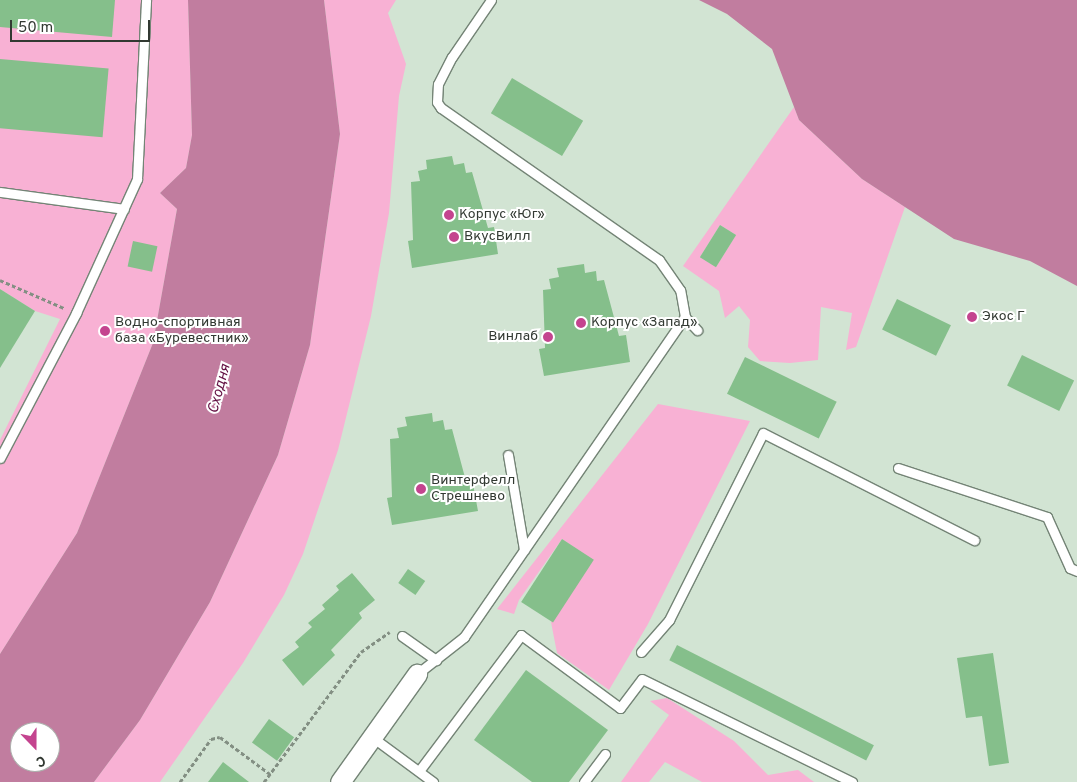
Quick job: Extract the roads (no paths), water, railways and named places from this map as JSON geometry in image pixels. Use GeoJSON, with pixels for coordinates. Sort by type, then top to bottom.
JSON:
{"type":"FeatureCollection","features":[{"type":"Feature","properties":{"kind":"street"},"geometry":{"type":"LineString","coordinates":[[340,782],[417,674]]}},
{"type":"Feature","properties":{"kind":"lane"},"geometry":{"type":"LineString","coordinates":[[0,458],[76,313],[137,179],[146,0]]}},
{"type":"Feature","properties":{"kind":"lane"},"geometry":{"type":"LineString","coordinates":[[491,0],[452,56],[438,84],[437,102],[441,108],[659,260],[680,290],[685,317],[697,330]]}},
{"type":"Feature","properties":{"kind":"lane"},"geometry":{"type":"LineString","coordinates":[[0,192],[124,209]]}},
{"type":"Feature","properties":{"kind":"lane"},"geometry":{"type":"LineString","coordinates":[[417,674],[464,637],[685,317]]}},
{"type":"Feature","properties":{"kind":"lane"},"geometry":{"type":"LineString","coordinates":[[641,652],[669,620],[763,433],[974,540]]}},
{"type":"Feature","properties":{"kind":"lane"},"geometry":{"type":"LineString","coordinates":[[508,455],[524,550]]}},
{"type":"Feature","properties":{"kind":"lane"},"geometry":{"type":"LineString","coordinates":[[898,468],[1047,517],[1070,568],[1077,571]]}},
{"type":"Feature","properties":{"kind":"lane"},"geometry":{"type":"LineString","coordinates":[[419,771],[521,634],[620,708],[642,679],[852,782]]}},
{"type":"Feature","properties":{"kind":"lane"},"geometry":{"type":"LineString","coordinates":[[402,636],[436,660]]}},
{"type":"Feature","properties":{"kind":"lane"},"geometry":{"type":"LineString","coordinates":[[372,737],[433,782]]}},
{"type":"Feature","properties":{"kind":"lane"},"geometry":{"type":"LineString","coordinates":[[584,782],[605,754]]}},
{"type":"Feature","properties":{"kind":"water","name":"Сходня"},"geometry":{"type":"Polygon","coordinates":[[[188,0],[324,0],[340,134],[310,345],[278,455],[210,602],[140,720],[94,782],[0,782],[0,654],[77,533],[153,343],[177,209],[160,193],[186,168],[192,135],[188,0]]]}},
{"type":"Feature","properties":{"kind":"water"},"geometry":{"type":"Polygon","coordinates":[[[699,0],[1077,0],[1077,286],[1030,261],[954,239],[862,179],[799,120],[772,49],[727,14],[699,0]]]}},
{"type":"Feature","properties":{"kind":"place","name":"Корпус «Юг»"},"geometry":{"type":"Point","coordinates":[449,215]}},
{"type":"Feature","properties":{"kind":"place","name":"ВкусВилл"},"geometry":{"type":"Point","coordinates":[454,237]}},
{"type":"Feature","properties":{"kind":"place","name":"Экос Г"},"geometry":{"type":"Point","coordinates":[972,317]}},
{"type":"Feature","properties":{"kind":"place","name":"Корпус «Запад»"},"geometry":{"type":"Point","coordinates":[581,323]}},
{"type":"Feature","properties":{"kind":"place","name":"Водно-спортивная база «Буревестник»"},"geometry":{"type":"Point","coordinates":[105,331]}},
{"type":"Feature","properties":{"kind":"place","name":"Винлаб"},"geometry":{"type":"Point","coordinates":[548,337]}},
{"type":"Feature","properties":{"kind":"place","name":"Винтерфелл Стрешнево"},"geometry":{"type":"Point","coordinates":[421,489]}}]}
